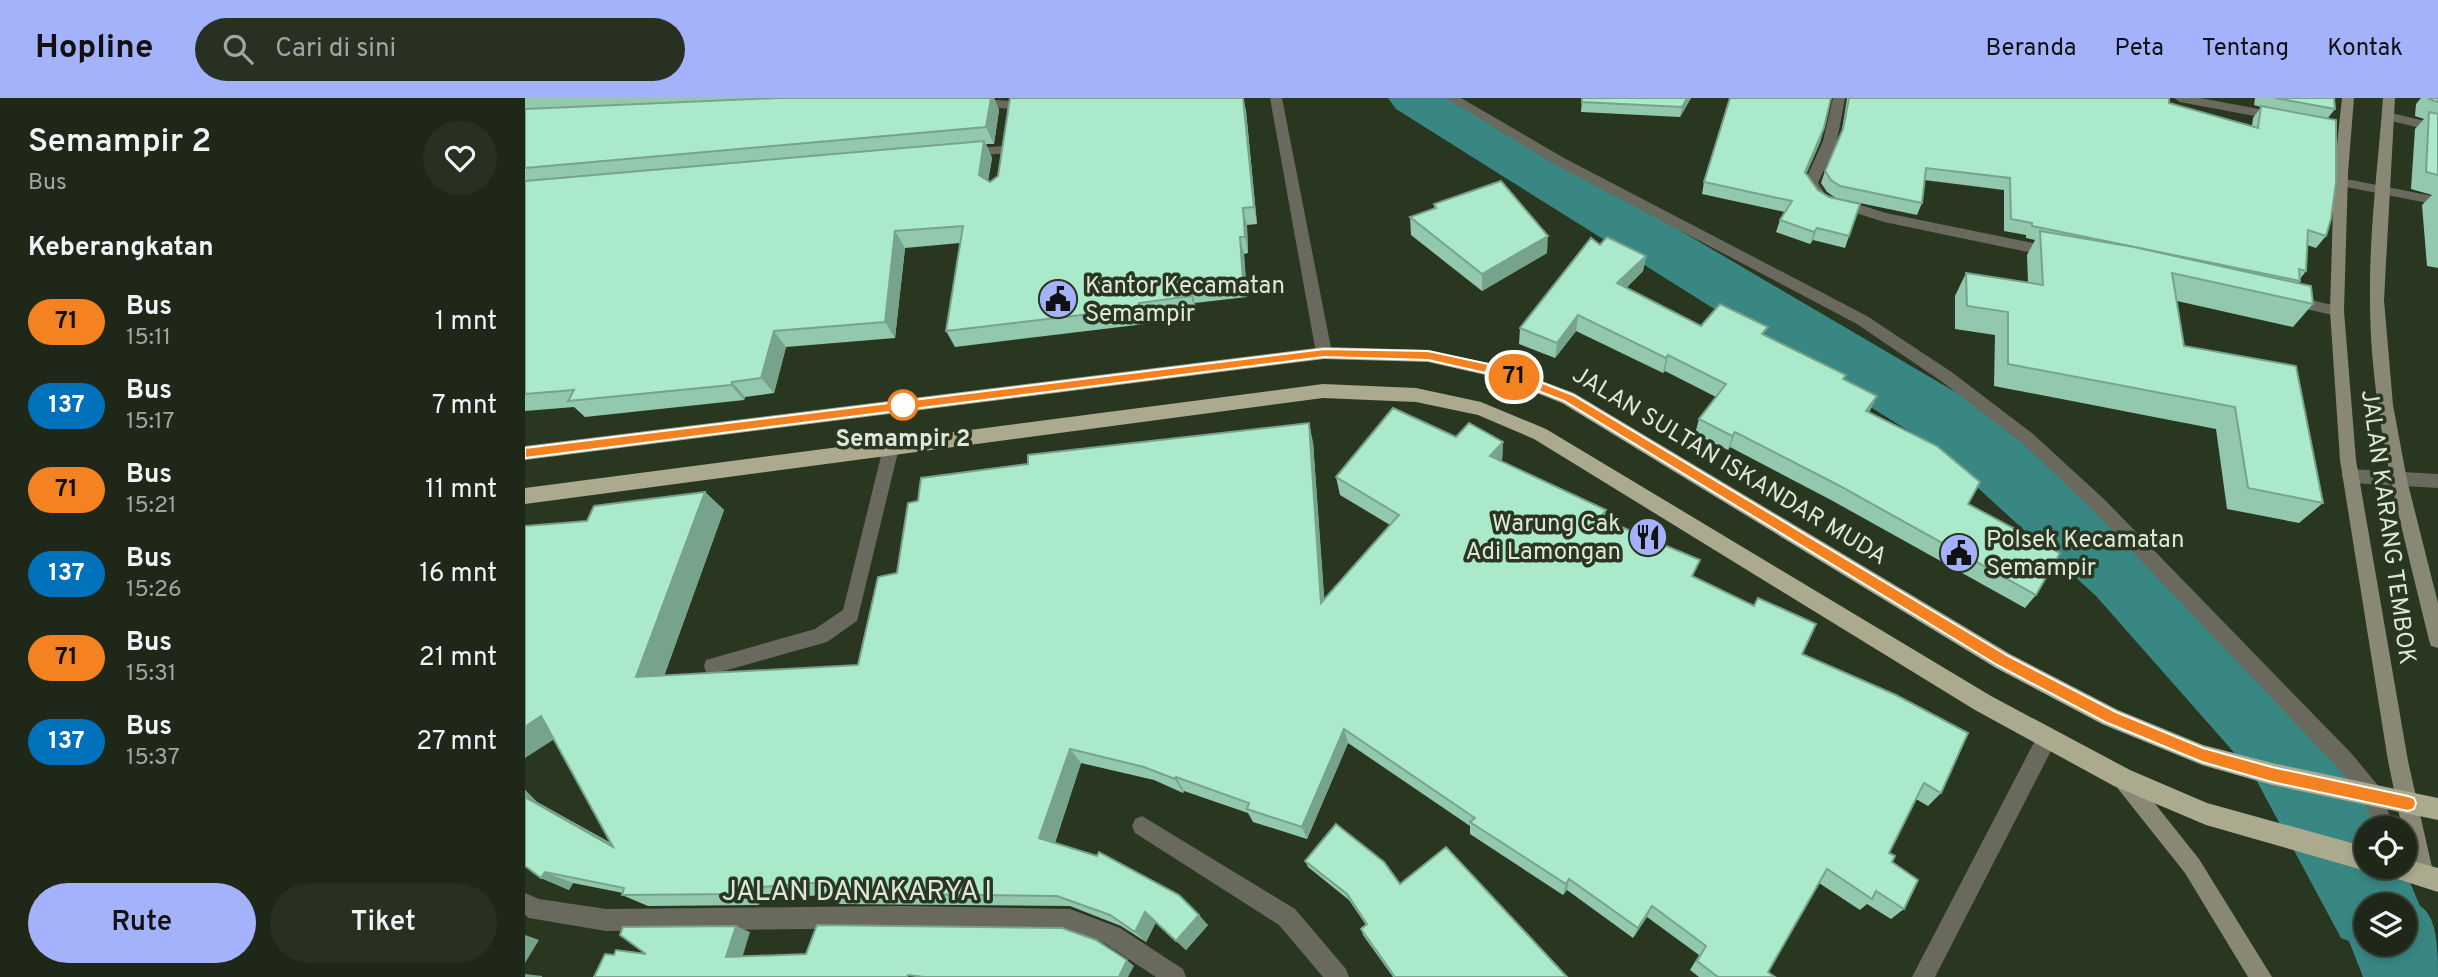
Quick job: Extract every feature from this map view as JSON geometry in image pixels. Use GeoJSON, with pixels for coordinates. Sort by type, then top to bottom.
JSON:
{"type":"FeatureCollection","features":[{"type":"Feature","properties":{"kind":"highway","name":"JALAN SULTAN ISKANDAR MUDA"},"geometry":{"type":"LineString","coordinates":[[525,453],[1324,353],[1428,356],[1502,372],[1568,398],[2003,661],[2110,717],[2202,755],[2272,774],[2438,809]]}},
{"type":"Feature","properties":{"kind":"highway"},"geometry":{"type":"LineString","coordinates":[[527,500],[891,448],[1323,391],[1416,395],[1481,410],[1540,433],[1983,703],[2122,778],[2206,814],[2354,855]]}},
{"type":"Feature","properties":{"kind":"main road","name":"JALAN KARANG TEMBOK"},"geometry":{"type":"LineString","coordinates":[[2348,98],[2339,128],[2341,182],[2337,311],[2350,476],[2398,761],[2431,878]]}},
{"type":"Feature","properties":{"kind":"main road","name":"JALAN KARANG TEMBOK"},"geometry":{"type":"LineString","coordinates":[[2389,98],[2377,300],[2385,405],[2399,480],[2438,640]]}},
{"type":"Feature","properties":{"kind":"main road"},"geometry":{"type":"LineString","coordinates":[[2122,778],[2192,866],[2261,977]]}},
{"type":"Feature","properties":{"kind":"street"},"geometry":{"type":"LineString","coordinates":[[1276,98],[1324,353]]}},
{"type":"Feature","properties":{"kind":"street"},"geometry":{"type":"LineString","coordinates":[[1452,98],[1559,161],[1862,320],[1947,377],[2027,438],[2099,505],[2345,761],[2373,795],[2380,816]]}},
{"type":"Feature","properties":{"kind":"street"},"geometry":{"type":"LineString","coordinates":[[1839,98],[1830,141],[1811,183],[1820,198],[1884,217],[2065,254]]}},
{"type":"Feature","properties":{"kind":"street"},"geometry":{"type":"LineString","coordinates":[[2181,98],[2294,119]]}},
{"type":"Feature","properties":{"kind":"street"},"geometry":{"type":"LineString","coordinates":[[958,100],[1013,108]]}},
{"type":"Feature","properties":{"kind":"street"},"geometry":{"type":"LineString","coordinates":[[2387,116],[2438,128]]}},
{"type":"Feature","properties":{"kind":"street"},"geometry":{"type":"LineString","coordinates":[[948,154],[1002,149]]}},
{"type":"Feature","properties":{"kind":"street"},"geometry":{"type":"LineString","coordinates":[[2341,182],[2438,201]]}},
{"type":"Feature","properties":{"kind":"street"},"geometry":{"type":"LineString","coordinates":[[2275,297],[2337,311]]}},
{"type":"Feature","properties":{"kind":"street"},"geometry":{"type":"LineString","coordinates":[[713,666],[820,636],[851,615],[891,448]]}},
{"type":"Feature","properties":{"kind":"street"},"geometry":{"type":"LineString","coordinates":[[2350,476],[2438,481]]}},
{"type":"Feature","properties":{"kind":"street"},"geometry":{"type":"LineString","coordinates":[[1923,977],[2047,738]]}},
{"type":"Feature","properties":{"kind":"street"},"geometry":{"type":"LineString","coordinates":[[1142,826],[1287,917],[1338,977]]}},
{"type":"Feature","properties":{"kind":"street","name":"JALAN DANAKARYA I"},"geometry":{"type":"LineString","coordinates":[[525,904],[537,910],[606,920],[901,917],[1070,920],[1094,925],[1130,945],[1175,977]]}},
{"type":"Feature","properties":{"kind":"building"},"geometry":{"type":"Polygon","coordinates":[[[778,98],[991,98],[986,127],[525,168],[525,109],[778,98]]]}},
{"type":"Feature","properties":{"kind":"building"},"geometry":{"type":"Polygon","coordinates":[[[1010,98],[1243,98],[1254,207],[1243,208],[1245,237],[1240,237],[1243,281],[1191,287],[1191,296],[1139,303],[1139,308],[946,331],[963,226],[895,231],[885,322],[774,331],[761,378],[732,382],[731,385],[568,401],[574,390],[525,394],[525,181],[984,141],[979,175],[990,182],[998,176],[1010,98]]]}},
{"type":"Feature","properties":{"kind":"building"},"geometry":{"type":"Polygon","coordinates":[[[1582,98],[1687,98],[1682,107],[1582,102],[1582,98]]]}},
{"type":"Feature","properties":{"kind":"building"},"geometry":{"type":"Polygon","coordinates":[[[1730,98],[1831,98],[1824,128],[1805,172],[1818,190],[1829,197],[1860,204],[1849,236],[1817,228],[1814,232],[1780,220],[1792,201],[1704,182],[1730,98]]]}},
{"type":"Feature","properties":{"kind":"building"},"geometry":{"type":"Polygon","coordinates":[[[1849,98],[2169,98],[2169,103],[2258,128],[2261,106],[2336,120],[2336,183],[2331,219],[2326,236],[2308,230],[2306,271],[2299,269],[2300,281],[2032,226],[2032,223],[2011,219],[2010,178],[1926,168],[1922,203],[1840,186],[1831,180],[1825,171],[1843,129],[1849,98]]]}},
{"type":"Feature","properties":{"kind":"building"},"geometry":{"type":"Polygon","coordinates":[[[2275,98],[2334,98],[2335,109],[2275,98]]]}},
{"type":"Feature","properties":{"kind":"building"},"geometry":{"type":"Polygon","coordinates":[[[2429,112],[2438,114],[2438,175],[2426,172],[2429,112]]]}},
{"type":"Feature","properties":{"kind":"building"},"geometry":{"type":"Polygon","coordinates":[[[1501,181],[1548,236],[1482,274],[1410,217],[1436,208],[1434,204],[1501,181]]]}},
{"type":"Feature","properties":{"kind":"building"},"geometry":{"type":"Polygon","coordinates":[[[2040,231],[2134,247],[2311,286],[2313,304],[2172,273],[2184,346],[2296,366],[2323,503],[2248,488],[2235,407],[2008,364],[2008,312],[1967,306],[1966,273],[2043,285],[2040,231]]]}},
{"type":"Feature","properties":{"kind":"building"},"geometry":{"type":"Polygon","coordinates":[[[1607,237],[1646,256],[1617,283],[1701,326],[1720,304],[1768,327],[1762,334],[1846,375],[1843,379],[1877,396],[1866,411],[1937,446],[1980,482],[1968,504],[2060,553],[2036,595],[1838,485],[1735,432],[1732,436],[1699,419],[1726,384],[1578,315],[1557,343],[1520,328],[1591,238],[1600,245],[1607,237]]]}},
{"type":"Feature","properties":{"kind":"building"},"geometry":{"type":"Polygon","coordinates":[[[1393,408],[1456,437],[1469,423],[1503,442],[1490,456],[1606,510],[1600,518],[1700,560],[1692,576],[1754,606],[1758,598],[1816,624],[1802,654],[1896,695],[1968,733],[1941,793],[1924,783],[1889,853],[1895,856],[1892,862],[1918,880],[1904,909],[1876,891],[1872,899],[1827,869],[1768,972],[1775,977],[1718,977],[1697,961],[1706,946],[1652,906],[1638,928],[1569,879],[1566,884],[1470,822],[1475,818],[1344,729],[1302,827],[1247,809],[1249,803],[1176,777],[1175,779],[1144,767],[1070,749],[1039,838],[1097,856],[1099,852],[1179,895],[1199,915],[1176,941],[1145,912],[1135,932],[1110,915],[1057,896],[820,893],[824,882],[738,889],[736,894],[622,895],[624,888],[545,872],[541,878],[525,866],[525,797],[613,847],[541,716],[525,727],[525,526],[587,521],[594,506],[705,492],[636,677],[858,665],[878,577],[897,573],[908,503],[918,501],[921,478],[1028,464],[1028,455],[1309,423],[1321,603],[1399,515],[1336,477],[1393,408]]]}},
{"type":"Feature","properties":{"kind":"building"},"geometry":{"type":"Polygon","coordinates":[[[1336,824],[1384,862],[1400,884],[1446,847],[1567,977],[1395,977],[1361,929],[1367,924],[1347,894],[1305,861],[1336,824]]]}},
{"type":"Feature","properties":{"kind":"building"},"geometry":{"type":"Polygon","coordinates":[[[817,925],[1062,928],[1096,940],[1127,960],[1119,977],[594,977],[605,954],[614,955],[616,950],[646,954],[620,935],[623,927],[736,926],[726,957],[806,954],[817,925]]]}},
{"type":"Feature","properties":{"kind":"waterway"},"geometry":{"type":"LineString","coordinates":[[1415,98],[1956,426],[2123,573],[2283,746],[2367,893]]}},
{"type":"Feature","properties":{"kind":"waterway"},"geometry":{"type":"LineString","coordinates":[[2404,956],[2416,977]]}},
{"type":"Feature","properties":{"kind":"bus line","name":"71"},"geometry":{"type":"LineString","coordinates":[[525,453],[1324,353],[1428,356],[1502,372],[1568,398],[2003,661],[2110,717],[2202,755],[2272,774],[2408,803]]}},
{"type":"Feature","properties":{"kind":"place","name":"Kantor Kecamatan Semampir"},"geometry":{"type":"Point","coordinates":[1058,299]}},
{"type":"Feature","properties":{"kind":"place","name":"Semampir 2"},"geometry":{"type":"Point","coordinates":[903,405]}},
{"type":"Feature","properties":{"kind":"place","name":"Warung Cak Adi Lamongan"},"geometry":{"type":"Point","coordinates":[1648,537]}},
{"type":"Feature","properties":{"kind":"place","name":"Polsek Kecamatan Semampir"},"geometry":{"type":"Point","coordinates":[1959,553]}}]}
